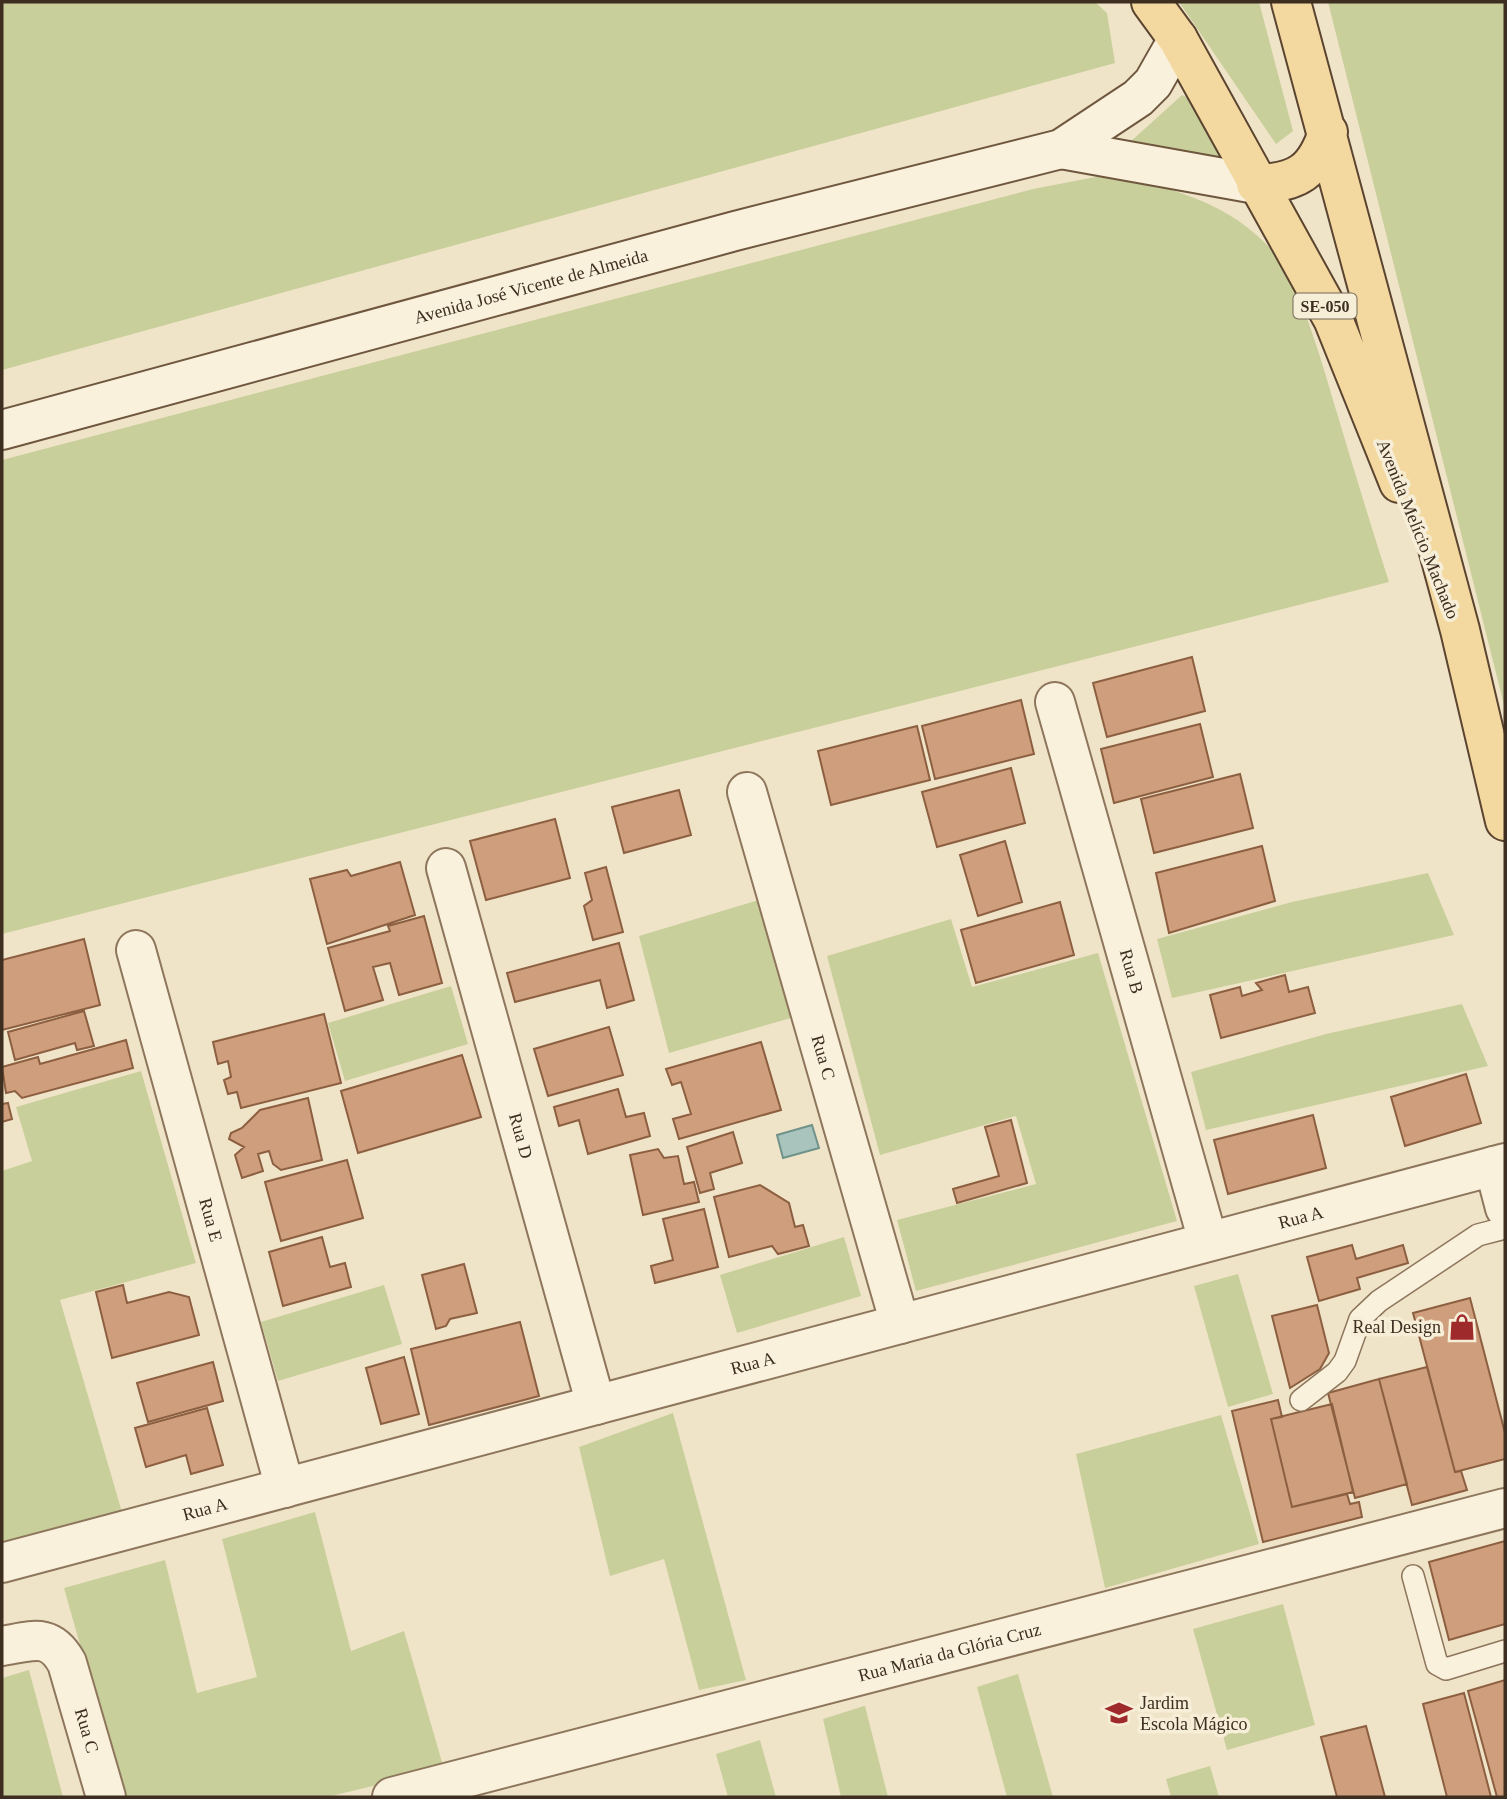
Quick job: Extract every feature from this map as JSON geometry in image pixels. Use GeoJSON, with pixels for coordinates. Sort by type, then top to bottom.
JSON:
{"type":"FeatureCollection","features":[{"type":"Feature","properties":{"kind":"main road","name":"Avenida Melício Machado"},"geometry":{"type":"LineString","coordinates":[[1151,2],[1178,39],[1333,319],[1460,631]]}},
{"type":"Feature","properties":{"kind":"main road","name":"Avenida Melício Machado"},"geometry":{"type":"LineString","coordinates":[[1291,2],[1460,631]]}},
{"type":"Feature","properties":{"kind":"main road"},"geometry":{"type":"LineString","coordinates":[[1256,184],[1283,183],[1299,174],[1320,155],[1328,132]]}},
{"type":"Feature","properties":{"kind":"main road","name":"SE-050"},"geometry":{"type":"LineString","coordinates":[[1460,631],[1505,821]]}},
{"type":"Feature","properties":{"kind":"street"},"geometry":{"type":"LineString","coordinates":[[1061,149],[1138,98],[1153,83],[1178,39]]}},
{"type":"Feature","properties":{"kind":"street"},"geometry":{"type":"LineString","coordinates":[[1061,149],[1256,184]]}},
{"type":"Feature","properties":{"kind":"street","name":"Avenida José Vicente de Almeida"},"geometry":{"type":"LineString","coordinates":[[2,430],[736,231],[1061,149]]}},
{"type":"Feature","properties":{"kind":"street","name":"Rua B"},"geometry":{"type":"LineString","coordinates":[[1055,702],[1208,1241]]}},
{"type":"Feature","properties":{"kind":"street","name":"Rua C"},"geometry":{"type":"LineString","coordinates":[[747,792],[900,1324]]}},
{"type":"Feature","properties":{"kind":"street","name":"Rua D"},"geometry":{"type":"LineString","coordinates":[[446,868],[596,1405]]}},
{"type":"Feature","properties":{"kind":"street","name":"Rua E"},"geometry":{"type":"LineString","coordinates":[[136,950],[285,1488]]}},
{"type":"Feature","properties":{"kind":"street"},"geometry":{"type":"LineString","coordinates":[[1500,1164],[1505,1208]]}},
{"type":"Feature","properties":{"kind":"street","name":"Rua A"},"geometry":{"type":"LineString","coordinates":[[2,1563],[1500,1164]]}},
{"type":"Feature","properties":{"kind":"street","name":"Rua Maria da Glória Cruz"},"geometry":{"type":"LineString","coordinates":[[392,1797],[1505,1508]]}},
{"type":"Feature","properties":{"kind":"street","name":"Rua C"},"geometry":{"type":"LineString","coordinates":[[2,1646],[33,1640],[50,1643],[60,1651],[67,1663],[106,1797]]}},
{"type":"Feature","properties":{"kind":"lane"},"geometry":{"type":"LineString","coordinates":[[1301,1400],[1337,1372],[1345,1361],[1360,1319],[1378,1301],[1478,1235],[1505,1228]]}},
{"type":"Feature","properties":{"kind":"lane"},"geometry":{"type":"LineString","coordinates":[[1413,1576],[1437,1664],[1446,1669],[1505,1651]]}},
{"type":"Feature","properties":{"kind":"green space"},"geometry":{"type":"Polygon","coordinates":[[[2,2],[1095,2],[1107,13],[1115,63],[2,370],[2,2]]]}},
{"type":"Feature","properties":{"kind":"green space"},"geometry":{"type":"Polygon","coordinates":[[[1179,2],[1259,2],[1293,131],[1276,144],[1179,2]]]}},
{"type":"Feature","properties":{"kind":"green space"},"geometry":{"type":"Polygon","coordinates":[[[1328,2],[1505,2],[1505,709],[1328,2]]]}},
{"type":"Feature","properties":{"kind":"green space"},"geometry":{"type":"Polygon","coordinates":[[[1182,95],[1190,98],[1228,160],[1129,143],[1182,95]]]}},
{"type":"Feature","properties":{"kind":"green space"},"geometry":{"type":"Polygon","coordinates":[[[1106,175],[1170,190],[1211,205],[1248,228],[1278,259],[1300,300],[1317,347],[1389,582],[2,934],[2,460],[1033,189],[1106,175]]]}},
{"type":"Feature","properties":{"kind":"green space"},"geometry":{"type":"Polygon","coordinates":[[[1428,873],[1454,935],[1172,998],[1157,939],[1292,902],[1428,873]]]}},
{"type":"Feature","properties":{"kind":"green space"},"geometry":{"type":"Polygon","coordinates":[[[762,899],[798,1016],[669,1053],[639,936],[762,899]]]}},
{"type":"Feature","properties":{"kind":"green space"},"geometry":{"type":"Polygon","coordinates":[[[951,919],[972,987],[1098,953],[1177,1221],[916,1291],[897,1220],[1036,1184],[1016,1116],[880,1155],[827,956],[951,919]]]}},
{"type":"Feature","properties":{"kind":"green space"},"geometry":{"type":"Polygon","coordinates":[[[451,986],[468,1044],[345,1081],[328,1023],[451,986]]]}},
{"type":"Feature","properties":{"kind":"green space"},"geometry":{"type":"Polygon","coordinates":[[[1462,1004],[1488,1066],[1206,1130],[1191,1072],[1326,1034],[1462,1004]]]}},
{"type":"Feature","properties":{"kind":"green space"},"geometry":{"type":"Polygon","coordinates":[[[141,1071],[196,1263],[60,1300],[124,1519],[2,1550],[2,1171],[32,1161],[16,1107],[141,1071]]]}},
{"type":"Feature","properties":{"kind":"green space"},"geometry":{"type":"Polygon","coordinates":[[[844,1237],[861,1296],[737,1333],[720,1275],[844,1237]]]}},
{"type":"Feature","properties":{"kind":"green space"},"geometry":{"type":"Polygon","coordinates":[[[1238,1274],[1273,1394],[1228,1407],[1194,1286],[1238,1274]]]}},
{"type":"Feature","properties":{"kind":"green space"},"geometry":{"type":"Polygon","coordinates":[[[384,1285],[402,1344],[278,1381],[261,1322],[384,1285]]]}},
{"type":"Feature","properties":{"kind":"green space"},"geometry":{"type":"Polygon","coordinates":[[[673,1413],[746,1680],[699,1690],[664,1559],[610,1576],[579,1447],[673,1413]]]}},
{"type":"Feature","properties":{"kind":"green space"},"geometry":{"type":"Polygon","coordinates":[[[1221,1415],[1259,1544],[1105,1588],[1076,1454],[1221,1415]]]}},
{"type":"Feature","properties":{"kind":"green space"},"geometry":{"type":"Polygon","coordinates":[[[315,1512],[351,1651],[404,1631],[444,1769],[327,1797],[123,1797],[64,1588],[165,1560],[197,1693],[257,1677],[222,1539],[315,1512]]]}},
{"type":"Feature","properties":{"kind":"green space"},"geometry":{"type":"Polygon","coordinates":[[[1283,1604],[1315,1725],[1227,1750],[1193,1629],[1283,1604]]]}},
{"type":"Feature","properties":{"kind":"green space"},"geometry":{"type":"Polygon","coordinates":[[[29,1670],[63,1797],[2,1797],[2,1678],[29,1670]]]}},
{"type":"Feature","properties":{"kind":"green space"},"geometry":{"type":"Polygon","coordinates":[[[1018,1674],[1053,1797],[1007,1797],[977,1687],[1018,1674]]]}},
{"type":"Feature","properties":{"kind":"green space"},"geometry":{"type":"Polygon","coordinates":[[[865,1706],[888,1797],[841,1797],[823,1719],[865,1706]]]}},
{"type":"Feature","properties":{"kind":"green space"},"geometry":{"type":"Polygon","coordinates":[[[760,1740],[776,1797],[728,1797],[716,1754],[760,1740]]]}},
{"type":"Feature","properties":{"kind":"green space"},"geometry":{"type":"Polygon","coordinates":[[[1210,1766],[1219,1797],[1171,1797],[1166,1779],[1210,1766]]]}},
{"type":"Feature","properties":{"kind":"water"},"geometry":{"type":"Polygon","coordinates":[[[812,1125],[819,1148],[783,1158],[777,1135],[812,1125]]]}},
{"type":"Feature","properties":{"kind":"building"},"geometry":{"type":"Polygon","coordinates":[[[1192,657],[1205,711],[1107,737],[1093,683],[1192,657]]]}},
{"type":"Feature","properties":{"kind":"building"},"geometry":{"type":"Polygon","coordinates":[[[1021,700],[1034,754],[935,779],[922,726],[1021,700]]]}},
{"type":"Feature","properties":{"kind":"building"},"geometry":{"type":"Polygon","coordinates":[[[1200,724],[1213,777],[1114,803],[1101,749],[1200,724]]]}},
{"type":"Feature","properties":{"kind":"building"},"geometry":{"type":"Polygon","coordinates":[[[917,726],[930,780],[831,805],[818,751],[917,726]]]}},
{"type":"Feature","properties":{"kind":"building"},"geometry":{"type":"Polygon","coordinates":[[[1011,768],[1025,823],[937,847],[922,792],[1011,768]]]}},
{"type":"Feature","properties":{"kind":"building"},"geometry":{"type":"Polygon","coordinates":[[[1240,774],[1253,828],[1154,853],[1141,799],[1240,774]]]}},
{"type":"Feature","properties":{"kind":"building"},"geometry":{"type":"Polygon","coordinates":[[[679,790],[691,835],[624,853],[612,807],[679,790]]]}},
{"type":"Feature","properties":{"kind":"building"},"geometry":{"type":"Polygon","coordinates":[[[555,819],[570,878],[486,900],[470,841],[555,819]]]}},
{"type":"Feature","properties":{"kind":"building"},"geometry":{"type":"Polygon","coordinates":[[[1005,841],[1022,902],[978,916],[960,855],[1005,841]]]}},
{"type":"Feature","properties":{"kind":"building"},"geometry":{"type":"Polygon","coordinates":[[[1262,846],[1275,901],[1169,933],[1156,873],[1262,846]]]}},
{"type":"Feature","properties":{"kind":"building"},"geometry":{"type":"Polygon","coordinates":[[[400,862],[415,915],[327,944],[310,879],[347,870],[351,876],[400,862]]]}},
{"type":"Feature","properties":{"kind":"building"},"geometry":{"type":"Polygon","coordinates":[[[606,867],[623,932],[593,940],[584,906],[592,900],[585,873],[606,867]]]}},
{"type":"Feature","properties":{"kind":"building"},"geometry":{"type":"Polygon","coordinates":[[[1060,902],[1074,955],[976,983],[961,930],[1060,902]]]}},
{"type":"Feature","properties":{"kind":"building"},"geometry":{"type":"Polygon","coordinates":[[[424,916],[442,983],[399,995],[390,963],[373,967],[383,1000],[345,1011],[328,948],[390,931],[388,926],[424,916]]]}},
{"type":"Feature","properties":{"kind":"building"},"geometry":{"type":"Polygon","coordinates":[[[84,939],[100,1005],[2,1030],[2,960],[84,939]]]}},
{"type":"Feature","properties":{"kind":"building"},"geometry":{"type":"Polygon","coordinates":[[[619,943],[634,1000],[607,1008],[600,980],[515,1002],[507,973],[619,943]]]}},
{"type":"Feature","properties":{"kind":"building"},"geometry":{"type":"Polygon","coordinates":[[[1285,975],[1289,992],[1308,987],[1315,1013],[1221,1038],[1210,995],[1240,987],[1242,996],[1262,990],[1256,983],[1285,975]]]}},
{"type":"Feature","properties":{"kind":"building"},"geometry":{"type":"Polygon","coordinates":[[[84,1011],[94,1046],[77,1050],[75,1043],[15,1060],[8,1032],[84,1011]]]}},
{"type":"Feature","properties":{"kind":"building"},"geometry":{"type":"Polygon","coordinates":[[[324,1014],[341,1083],[241,1108],[237,1092],[228,1094],[224,1080],[231,1077],[228,1061],[218,1064],[213,1042],[324,1014]]]}},
{"type":"Feature","properties":{"kind":"building"},"geometry":{"type":"Polygon","coordinates":[[[609,1027],[623,1075],[548,1096],[534,1049],[609,1027]]]}},
{"type":"Feature","properties":{"kind":"building"},"geometry":{"type":"Polygon","coordinates":[[[126,1040],[133,1068],[22,1098],[15,1091],[6,1093],[2,1067],[38,1057],[40,1064],[126,1040]]]}},
{"type":"Feature","properties":{"kind":"building"},"geometry":{"type":"Polygon","coordinates":[[[761,1042],[781,1110],[679,1139],[673,1119],[691,1114],[681,1082],[672,1085],[666,1069],[761,1042]]]}},
{"type":"Feature","properties":{"kind":"building"},"geometry":{"type":"Polygon","coordinates":[[[462,1055],[481,1117],[358,1153],[341,1091],[462,1055]]]}},
{"type":"Feature","properties":{"kind":"building"},"geometry":{"type":"Polygon","coordinates":[[[1466,1074],[1481,1123],[1405,1146],[1391,1097],[1466,1074]]]}},
{"type":"Feature","properties":{"kind":"building"},"geometry":{"type":"Polygon","coordinates":[[[618,1089],[626,1117],[644,1113],[650,1136],[588,1154],[579,1120],[559,1126],[554,1107],[618,1089]]]}},
{"type":"Feature","properties":{"kind":"building"},"geometry":{"type":"Polygon","coordinates":[[[308,1098],[322,1160],[281,1170],[273,1164],[269,1151],[258,1154],[263,1171],[242,1178],[235,1155],[244,1147],[229,1139],[231,1133],[242,1128],[260,1110],[308,1098]]]}},
{"type":"Feature","properties":{"kind":"building"},"geometry":{"type":"Polygon","coordinates":[[[8,1103],[12,1119],[2,1122],[2,1104],[8,1103]]]}},
{"type":"Feature","properties":{"kind":"building"},"geometry":{"type":"Polygon","coordinates":[[[1313,1115],[1326,1168],[1228,1194],[1214,1140],[1313,1115]]]}},
{"type":"Feature","properties":{"kind":"building"},"geometry":{"type":"Polygon","coordinates":[[[1011,1120],[1027,1183],[957,1203],[953,1189],[999,1176],[985,1127],[1011,1120]]]}},
{"type":"Feature","properties":{"kind":"building"},"geometry":{"type":"Polygon","coordinates":[[[733,1132],[742,1163],[710,1173],[714,1189],[700,1193],[687,1147],[733,1132]]]}},
{"type":"Feature","properties":{"kind":"building"},"geometry":{"type":"Polygon","coordinates":[[[658,1149],[664,1158],[678,1156],[684,1184],[694,1182],[699,1202],[643,1215],[630,1155],[658,1149]]]}},
{"type":"Feature","properties":{"kind":"building"},"geometry":{"type":"Polygon","coordinates":[[[347,1160],[363,1218],[281,1241],[265,1182],[347,1160]]]}},
{"type":"Feature","properties":{"kind":"building"},"geometry":{"type":"Polygon","coordinates":[[[760,1185],[789,1203],[795,1227],[803,1225],[809,1246],[778,1254],[772,1246],[729,1257],[714,1197],[760,1185]]]}},
{"type":"Feature","properties":{"kind":"building"},"geometry":{"type":"Polygon","coordinates":[[[704,1209],[718,1267],[655,1283],[651,1266],[673,1260],[663,1219],[704,1209]]]}},
{"type":"Feature","properties":{"kind":"building"},"geometry":{"type":"Polygon","coordinates":[[[322,1237],[330,1267],[345,1263],[351,1287],[283,1306],[269,1252],[322,1237]]]}},
{"type":"Feature","properties":{"kind":"building"},"geometry":{"type":"Polygon","coordinates":[[[1352,1245],[1356,1259],[1403,1245],[1408,1263],[1357,1278],[1360,1289],[1319,1301],[1307,1257],[1352,1245]]]}},
{"type":"Feature","properties":{"kind":"building"},"geometry":{"type":"Polygon","coordinates":[[[464,1264],[477,1313],[450,1319],[446,1326],[436,1329],[422,1275],[464,1264]]]}},
{"type":"Feature","properties":{"kind":"building"},"geometry":{"type":"Polygon","coordinates":[[[123,1285],[127,1303],[169,1292],[189,1297],[199,1335],[112,1358],[96,1292],[123,1285]]]}},
{"type":"Feature","properties":{"kind":"building"},"geometry":{"type":"Polygon","coordinates":[[[1470,1298],[1505,1433],[1505,1459],[1455,1472],[1413,1313],[1470,1298]]]}},
{"type":"Feature","properties":{"kind":"building"},"geometry":{"type":"Polygon","coordinates":[[[1317,1305],[1329,1353],[1320,1369],[1290,1388],[1272,1316],[1317,1305]]]}},
{"type":"Feature","properties":{"kind":"building"},"geometry":{"type":"Polygon","coordinates":[[[520,1322],[539,1396],[429,1425],[411,1349],[520,1322]]]}},
{"type":"Feature","properties":{"kind":"building"},"geometry":{"type":"Polygon","coordinates":[[[404,1357],[419,1414],[381,1424],[366,1368],[404,1357]]]}},
{"type":"Feature","properties":{"kind":"building"},"geometry":{"type":"Polygon","coordinates":[[[213,1362],[223,1401],[148,1422],[137,1383],[213,1362]]]}},
{"type":"Feature","properties":{"kind":"building"},"geometry":{"type":"Polygon","coordinates":[[[1427,1367],[1455,1472],[1461,1471],[1467,1490],[1412,1505],[1379,1379],[1427,1367]]]}},
{"type":"Feature","properties":{"kind":"building"},"geometry":{"type":"Polygon","coordinates":[[[1379,1379],[1407,1484],[1355,1498],[1328,1393],[1379,1379]]]}},
{"type":"Feature","properties":{"kind":"building"},"geometry":{"type":"Polygon","coordinates":[[[1278,1400],[1282,1417],[1271,1419],[1292,1507],[1347,1494],[1350,1504],[1359,1502],[1362,1517],[1263,1542],[1232,1411],[1278,1400]]]}},
{"type":"Feature","properties":{"kind":"building"},"geometry":{"type":"Polygon","coordinates":[[[1332,1404],[1353,1492],[1292,1507],[1271,1419],[1332,1404]]]}},
{"type":"Feature","properties":{"kind":"building"},"geometry":{"type":"Polygon","coordinates":[[[207,1408],[223,1465],[191,1474],[186,1455],[146,1467],[135,1428],[207,1408]]]}},
{"type":"Feature","properties":{"kind":"building"},"geometry":{"type":"Polygon","coordinates":[[[1505,1541],[1505,1624],[1449,1640],[1429,1562],[1505,1541]]]}},
{"type":"Feature","properties":{"kind":"building"},"geometry":{"type":"Polygon","coordinates":[[[1505,1680],[1505,1797],[1497,1797],[1468,1691],[1505,1680]]]}},
{"type":"Feature","properties":{"kind":"building"},"geometry":{"type":"Polygon","coordinates":[[[1464,1693],[1491,1797],[1447,1797],[1423,1704],[1464,1693]]]}},
{"type":"Feature","properties":{"kind":"building"},"geometry":{"type":"Polygon","coordinates":[[[1366,1726],[1385,1797],[1337,1797],[1321,1737],[1366,1726]]]}},
{"type":"Feature","properties":{"kind":"place","name":"Real Design"},"geometry":{"type":"Point","coordinates":[1462,1327]}},
{"type":"Feature","properties":{"kind":"place","name":"Jardim Escola Mágico"},"geometry":{"type":"Point","coordinates":[1119,1713]}}]}
